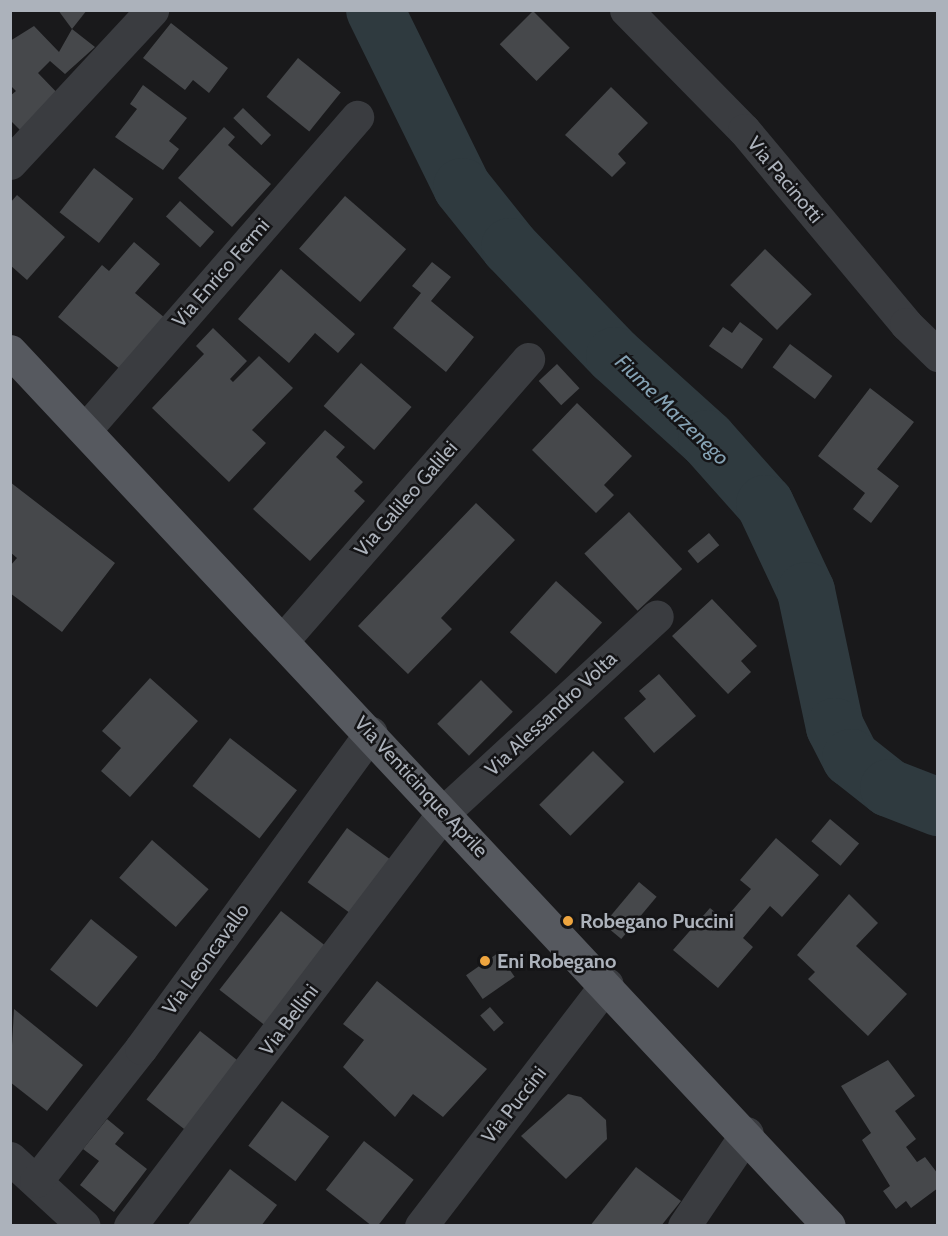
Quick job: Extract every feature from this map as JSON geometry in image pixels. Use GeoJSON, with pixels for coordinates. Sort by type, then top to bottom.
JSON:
{"type":"FeatureCollection","features":[{"type":"Feature","properties":{"kind":"main road","name":"Via Venticinque Aprile"},"geometry":{"type":"LineString","coordinates":[[10,351],[747,1133],[829,1226]]}},
{"type":"Feature","properties":{"kind":"street"},"geometry":{"type":"LineString","coordinates":[[10,163],[153,10]]}},
{"type":"Feature","properties":{"kind":"street","name":"Via Pacinotti"},"geometry":{"type":"LineString","coordinates":[[626,10],[744,130],[938,355]]}},
{"type":"Feature","properties":{"kind":"street","name":"Via Enrico Fermi"},"geometry":{"type":"LineString","coordinates":[[85,430],[357,117]]}},
{"type":"Feature","properties":{"kind":"street","name":"Via Galileo Galilei"},"geometry":{"type":"LineString","coordinates":[[283,640],[528,359]]}},
{"type":"Feature","properties":{"kind":"street","name":"Via Alessandro Volta"},"geometry":{"type":"LineString","coordinates":[[444,812],[657,616]]}},
{"type":"Feature","properties":{"kind":"street","name":"Via Leoncavallo"},"geometry":{"type":"LineString","coordinates":[[36,1181],[141,1048],[370,733]]}},
{"type":"Feature","properties":{"kind":"street","name":"Via Bellini"},"geometry":{"type":"LineString","coordinates":[[130,1226],[444,812]]}},
{"type":"Feature","properties":{"kind":"street","name":"Via Puccini"},"geometry":{"type":"LineString","coordinates":[[421,1226],[607,984]]}},
{"type":"Feature","properties":{"kind":"street"},"geometry":{"type":"LineString","coordinates":[[684,1226],[747,1133]]}},
{"type":"Feature","properties":{"kind":"street"},"geometry":{"type":"LineString","coordinates":[[10,1158],[84,1226]]}},
{"type":"Feature","properties":{"kind":"building"},"geometry":{"type":"Polygon","coordinates":[[[58,10],[87,10],[72,29],[58,10]]]}},
{"type":"Feature","properties":{"kind":"building"},"geometry":{"type":"Polygon","coordinates":[[[533,11],[570,48],[537,81],[500,44],[533,11]]]}},
{"type":"Feature","properties":{"kind":"building"},"geometry":{"type":"Polygon","coordinates":[[[171,23],[228,68],[209,93],[193,80],[185,90],[143,58],[171,23]]]}},
{"type":"Feature","properties":{"kind":"building"},"geometry":{"type":"Polygon","coordinates":[[[34,26],[59,52],[72,29],[95,47],[65,74],[50,61],[38,73],[66,102],[28,138],[10,120],[10,96],[16,91],[10,85],[10,41],[34,26]]]}},
{"type":"Feature","properties":{"kind":"building"},"geometry":{"type":"Polygon","coordinates":[[[298,58],[341,93],[309,131],[267,97],[298,58]]]}},
{"type":"Feature","properties":{"kind":"building"},"geometry":{"type":"Polygon","coordinates":[[[143,85],[187,118],[169,141],[179,149],[163,170],[115,137],[137,109],[130,104],[143,85]]]}},
{"type":"Feature","properties":{"kind":"building"},"geometry":{"type":"Polygon","coordinates":[[[611,87],[648,123],[618,154],[626,163],[612,177],[565,135],[611,87]]]}},
{"type":"Feature","properties":{"kind":"building"},"geometry":{"type":"Polygon","coordinates":[[[243,108],[271,135],[261,145],[233,118],[243,108]]]}},
{"type":"Feature","properties":{"kind":"building"},"geometry":{"type":"Polygon","coordinates":[[[224,127],[235,137],[228,145],[271,184],[232,227],[178,178],[224,127]]]}},
{"type":"Feature","properties":{"kind":"building"},"geometry":{"type":"Polygon","coordinates":[[[94,168],[133,199],[99,243],[60,212],[94,168]]]}},
{"type":"Feature","properties":{"kind":"building"},"geometry":{"type":"Polygon","coordinates":[[[17,195],[65,237],[27,280],[10,265],[10,203],[17,195]]]}},
{"type":"Feature","properties":{"kind":"building"},"geometry":{"type":"Polygon","coordinates":[[[345,196],[406,249],[360,302],[299,249],[345,196]]]}},
{"type":"Feature","properties":{"kind":"building"},"geometry":{"type":"Polygon","coordinates":[[[180,201],[214,232],[200,247],[166,217],[180,201]]]}},
{"type":"Feature","properties":{"kind":"building"},"geometry":{"type":"Polygon","coordinates":[[[134,242],[160,264],[135,293],[165,318],[121,370],[58,317],[102,265],[109,271],[134,242]]]}},
{"type":"Feature","properties":{"kind":"building"},"geometry":{"type":"Polygon","coordinates":[[[765,249],[812,294],[777,330],[730,285],[765,249]]]}},
{"type":"Feature","properties":{"kind":"building"},"geometry":{"type":"Polygon","coordinates":[[[432,262],[451,277],[431,301],[474,337],[446,372],[393,328],[421,293],[412,286],[432,262]]]}},
{"type":"Feature","properties":{"kind":"building"},"geometry":{"type":"Polygon","coordinates":[[[281,269],[355,334],[338,353],[315,333],[289,363],[238,319],[281,269]]]}},
{"type":"Feature","properties":{"kind":"building"},"geometry":{"type":"Polygon","coordinates":[[[740,322],[763,339],[742,369],[709,346],[723,327],[732,333],[740,322]]]}},
{"type":"Feature","properties":{"kind":"building"},"geometry":{"type":"Polygon","coordinates":[[[213,328],[247,361],[230,379],[233,382],[259,356],[293,388],[252,430],[266,443],[229,482],[152,408],[204,354],[196,346],[213,328]]]}},
{"type":"Feature","properties":{"kind":"building"},"geometry":{"type":"Polygon","coordinates":[[[790,344],[832,376],[815,399],[773,367],[790,344]]]}},
{"type":"Feature","properties":{"kind":"building"},"geometry":{"type":"Polygon","coordinates":[[[361,363],[412,407],[374,450],[324,406],[361,363]]]}},
{"type":"Feature","properties":{"kind":"building"},"geometry":{"type":"Polygon","coordinates":[[[557,364],[580,388],[561,405],[539,381],[557,364]]]}},
{"type":"Feature","properties":{"kind":"building"},"geometry":{"type":"Polygon","coordinates":[[[870,388],[914,422],[877,469],[899,486],[871,523],[853,509],[865,493],[818,456],[870,388]]]}},
{"type":"Feature","properties":{"kind":"building"},"geometry":{"type":"Polygon","coordinates":[[[577,403],[632,456],[604,485],[614,495],[596,513],[532,450],[577,403]]]}},
{"type":"Feature","properties":{"kind":"building"},"geometry":{"type":"Polygon","coordinates":[[[325,430],[345,447],[336,457],[363,482],[354,491],[365,501],[310,561],[253,509],[325,430]]]}},
{"type":"Feature","properties":{"kind":"building"},"geometry":{"type":"Polygon","coordinates":[[[10,482],[115,563],[62,632],[10,593],[10,566],[17,558],[10,552],[10,482]]]}},
{"type":"Feature","properties":{"kind":"building"},"geometry":{"type":"Polygon","coordinates":[[[476,503],[515,540],[441,618],[452,629],[408,674],[358,626],[476,503]]]}},
{"type":"Feature","properties":{"kind":"building"},"geometry":{"type":"Polygon","coordinates":[[[629,512],[682,569],[638,611],[584,554],[629,512]]]}},
{"type":"Feature","properties":{"kind":"building"},"geometry":{"type":"Polygon","coordinates":[[[709,533],[719,545],[698,563],[688,551],[709,533]]]}},
{"type":"Feature","properties":{"kind":"building"},"geometry":{"type":"Polygon","coordinates":[[[556,581],[602,622],[556,674],[510,632],[556,581]]]}},
{"type":"Feature","properties":{"kind":"building"},"geometry":{"type":"Polygon","coordinates":[[[712,599],[757,646],[741,661],[751,672],[728,694],[672,636],[712,599]]]}},
{"type":"Feature","properties":{"kind":"building"},"geometry":{"type":"Polygon","coordinates":[[[659,674],[696,716],[654,753],[624,718],[646,699],[639,691],[659,674]]]}},
{"type":"Feature","properties":{"kind":"building"},"geometry":{"type":"Polygon","coordinates":[[[150,678],[198,721],[130,797],[101,771],[121,748],[102,731],[150,678]]]}},
{"type":"Feature","properties":{"kind":"building"},"geometry":{"type":"Polygon","coordinates":[[[481,680],[513,712],[469,756],[437,724],[481,680]]]}},
{"type":"Feature","properties":{"kind":"building"},"geometry":{"type":"Polygon","coordinates":[[[230,738],[297,790],[259,838],[192,786],[230,738]]]}},
{"type":"Feature","properties":{"kind":"building"},"geometry":{"type":"Polygon","coordinates":[[[593,751],[624,782],[570,836],[539,805],[593,751]]]}},
{"type":"Feature","properties":{"kind":"building"},"geometry":{"type":"Polygon","coordinates":[[[830,819],[859,843],[840,866],[811,841],[830,819]]]}},
{"type":"Feature","properties":{"kind":"building"},"geometry":{"type":"Polygon","coordinates":[[[347,828],[391,860],[351,914],[308,882],[347,828]]]}},
{"type":"Feature","properties":{"kind":"building"},"geometry":{"type":"Polygon","coordinates":[[[776,838],[819,875],[782,917],[770,906],[743,938],[753,947],[718,988],[673,950],[710,908],[724,920],[751,889],[740,880],[776,838]]]}},
{"type":"Feature","properties":{"kind":"building"},"geometry":{"type":"Polygon","coordinates":[[[152,840],[209,889],[176,927],[119,878],[152,840]]]}},
{"type":"Feature","properties":{"kind":"building"},"geometry":{"type":"Polygon","coordinates":[[[639,882],[657,897],[621,939],[604,924],[639,882]]]}},
{"type":"Feature","properties":{"kind":"building"},"geometry":{"type":"Polygon","coordinates":[[[849,894],[878,923],[856,946],[907,994],[868,1036],[808,979],[815,972],[797,955],[849,894]]]}},
{"type":"Feature","properties":{"kind":"building"},"geometry":{"type":"Polygon","coordinates":[[[281,911],[328,948],[267,1027],[219,990],[281,911]]]}},
{"type":"Feature","properties":{"kind":"building"},"geometry":{"type":"Polygon","coordinates":[[[91,919],[138,957],[97,1007],[50,970],[91,919]]]}},
{"type":"Feature","properties":{"kind":"building"},"geometry":{"type":"Polygon","coordinates":[[[498,953],[515,977],[483,999],[466,975],[498,953]]]}},
{"type":"Feature","properties":{"kind":"building"},"geometry":{"type":"Polygon","coordinates":[[[377,981],[487,1069],[443,1117],[413,1094],[395,1117],[343,1067],[364,1040],[343,1024],[377,981]]]}},
{"type":"Feature","properties":{"kind":"building"},"geometry":{"type":"Polygon","coordinates":[[[490,1007],[504,1023],[494,1031],[480,1016],[490,1007]]]}},
{"type":"Feature","properties":{"kind":"building"},"geometry":{"type":"Polygon","coordinates":[[[14,1009],[83,1065],[47,1111],[10,1082],[14,1009]]]}},
{"type":"Feature","properties":{"kind":"building"},"geometry":{"type":"Polygon","coordinates":[[[200,1031],[239,1061],[185,1130],[146,1100],[200,1031]]]}},
{"type":"Feature","properties":{"kind":"building"},"geometry":{"type":"Polygon","coordinates":[[[888,1060],[915,1096],[895,1111],[916,1139],[906,1147],[917,1162],[925,1157],[938,1174],[938,1188],[911,1208],[906,1201],[896,1209],[883,1191],[890,1186],[862,1140],[871,1133],[841,1086],[888,1060]]]}},
{"type":"Feature","properties":{"kind":"building"},"geometry":{"type":"Polygon","coordinates":[[[568,1094],[581,1097],[606,1120],[607,1139],[566,1179],[521,1136],[568,1094]]]}},
{"type":"Feature","properties":{"kind":"building"},"geometry":{"type":"Polygon","coordinates":[[[282,1101],[329,1137],[295,1181],[248,1146],[282,1101]]]}},
{"type":"Feature","properties":{"kind":"building"},"geometry":{"type":"Polygon","coordinates":[[[107,1119],[124,1133],[115,1144],[147,1169],[114,1212],[80,1185],[99,1161],[83,1149],[107,1119]]]}},
{"type":"Feature","properties":{"kind":"building"},"geometry":{"type":"Polygon","coordinates":[[[364,1141],[414,1180],[378,1226],[372,1226],[326,1190],[364,1141]]]}},
{"type":"Feature","properties":{"kind":"building"},"geometry":{"type":"Polygon","coordinates":[[[636,1167],[681,1201],[661,1226],[590,1226],[636,1167]]]}},
{"type":"Feature","properties":{"kind":"building"},"geometry":{"type":"Polygon","coordinates":[[[230,1169],[277,1205],[261,1226],[187,1226],[230,1169]]]}},
{"type":"Feature","properties":{"kind":"waterway","name":"Fiume Marzenego"},"geometry":{"type":"LineString","coordinates":[[375,10],[462,187],[510,247],[615,356],[707,439],[765,504],[806,591],[835,727],[851,758],[889,788],[938,807]]}},
{"type":"Feature","properties":{"kind":"place","name":"Robegano Puccini"},"geometry":{"type":"Point","coordinates":[568,921]}},
{"type":"Feature","properties":{"kind":"place","name":"Eni Robegano"},"geometry":{"type":"Point","coordinates":[485,961]}}]}
